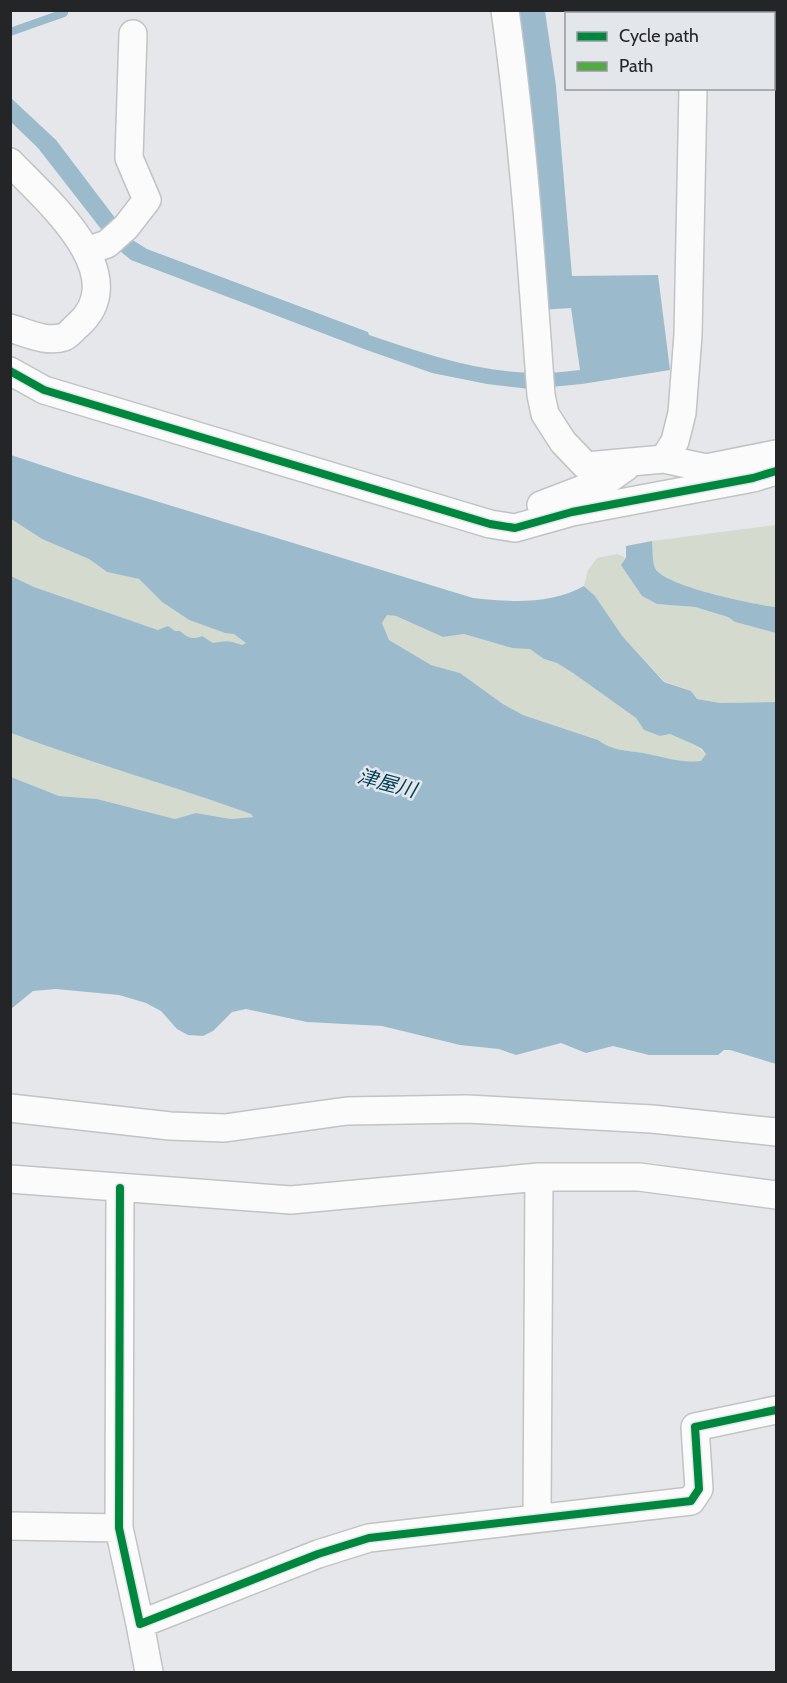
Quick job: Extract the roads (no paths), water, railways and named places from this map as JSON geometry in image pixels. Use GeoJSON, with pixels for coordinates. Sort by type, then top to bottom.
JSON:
{"type":"FeatureCollection","features":[{"type":"Feature","properties":{"kind":"street"},"geometry":{"type":"LineString","coordinates":[[505,10],[514,77],[531,250],[538,365],[545,414],[563,442],[586,466],[664,459],[706,468],[777,454]]}},
{"type":"Feature","properties":{"kind":"street"},"geometry":{"type":"LineString","coordinates":[[10,328],[40,338],[65,337],[88,316],[95,296],[95,272],[107,241],[147,200],[129,158],[133,34]]}},
{"type":"Feature","properties":{"kind":"street"},"geometry":{"type":"LineString","coordinates":[[664,459],[675,441],[682,413],[684,391],[688,335],[693,90]]}},
{"type":"Feature","properties":{"kind":"street"},"geometry":{"type":"LineString","coordinates":[[10,162],[75,231],[107,241]]}},
{"type":"Feature","properties":{"kind":"street"},"geometry":{"type":"LineString","coordinates":[[10,371],[44,390],[490,524],[515,528],[572,512],[753,478],[777,471]]}},
{"type":"Feature","properties":{"kind":"street"},"geometry":{"type":"LineString","coordinates":[[490,524],[609,479],[633,463]]}},
{"type":"Feature","properties":{"kind":"street"},"geometry":{"type":"LineString","coordinates":[[10,1108],[170,1126],[225,1128],[347,1111],[467,1108],[652,1119],[777,1132]]}},
{"type":"Feature","properties":{"kind":"street"},"geometry":{"type":"LineString","coordinates":[[537,1518],[539,1177]]}},
{"type":"Feature","properties":{"kind":"street"},"geometry":{"type":"LineString","coordinates":[[10,1179],[291,1200],[539,1177],[639,1177],[777,1195]]}},
{"type":"Feature","properties":{"kind":"street"},"geometry":{"type":"LineString","coordinates":[[120,1188],[119,1528],[149,1672]]}},
{"type":"Feature","properties":{"kind":"street"},"geometry":{"type":"LineString","coordinates":[[140,1624],[318,1554],[369,1538],[691,1501],[699,1489],[695,1427],[777,1410]]}},
{"type":"Feature","properties":{"kind":"street"},"geometry":{"type":"LineString","coordinates":[[10,1526],[119,1528]]}},
{"type":"Feature","properties":{"kind":"water"},"geometry":{"type":"Polygon","coordinates":[[[513,11],[545,11],[556,86],[572,276],[658,275],[670,370],[582,384],[530,389],[487,384],[432,373],[364,349],[131,260],[115,247],[38,148],[11,122],[11,98],[56,140],[131,239],[147,249],[368,332],[369,335],[454,362],[521,372],[548,373],[580,370],[571,308],[540,310],[513,11]]]}},
{"type":"Feature","properties":{"kind":"water","name":"津屋川"},"geometry":{"type":"Polygon","coordinates":[[[11,455],[473,598],[530,601],[558,596],[584,586],[595,596],[623,637],[664,682],[691,691],[697,699],[720,703],[776,702],[776,1064],[730,1050],[724,1050],[718,1055],[649,1055],[613,1046],[586,1053],[561,1043],[516,1055],[499,1049],[460,1045],[382,1026],[307,1022],[246,1009],[232,1012],[213,1031],[203,1036],[188,1035],[177,1029],[161,1011],[146,1003],[119,995],[56,989],[33,991],[11,1009],[11,777],[59,796],[97,799],[175,819],[196,813],[231,819],[253,817],[251,814],[221,803],[11,733],[11,576],[34,587],[158,630],[168,626],[190,638],[202,636],[213,643],[228,641],[242,645],[246,643],[234,634],[189,620],[162,602],[139,579],[107,572],[89,559],[42,539],[11,519],[11,455]],[[387,615],[382,623],[389,640],[431,665],[460,673],[503,704],[523,715],[622,750],[687,761],[701,761],[706,754],[695,745],[670,734],[660,736],[644,730],[636,718],[573,673],[557,663],[544,659],[530,649],[512,648],[464,634],[443,637],[396,616],[387,615]]]}},
{"type":"Feature","properties":{"kind":"water"},"geometry":{"type":"Polygon","coordinates":[[[652,541],[654,565],[662,575],[711,594],[776,607],[776,633],[735,622],[728,617],[695,607],[657,604],[642,596],[621,565],[626,558],[626,546],[652,541]]]}},
{"type":"Feature","properties":{"kind":"waterway"},"geometry":{"type":"LineString","coordinates":[[10,32],[64,13],[64,10]]}}]}
